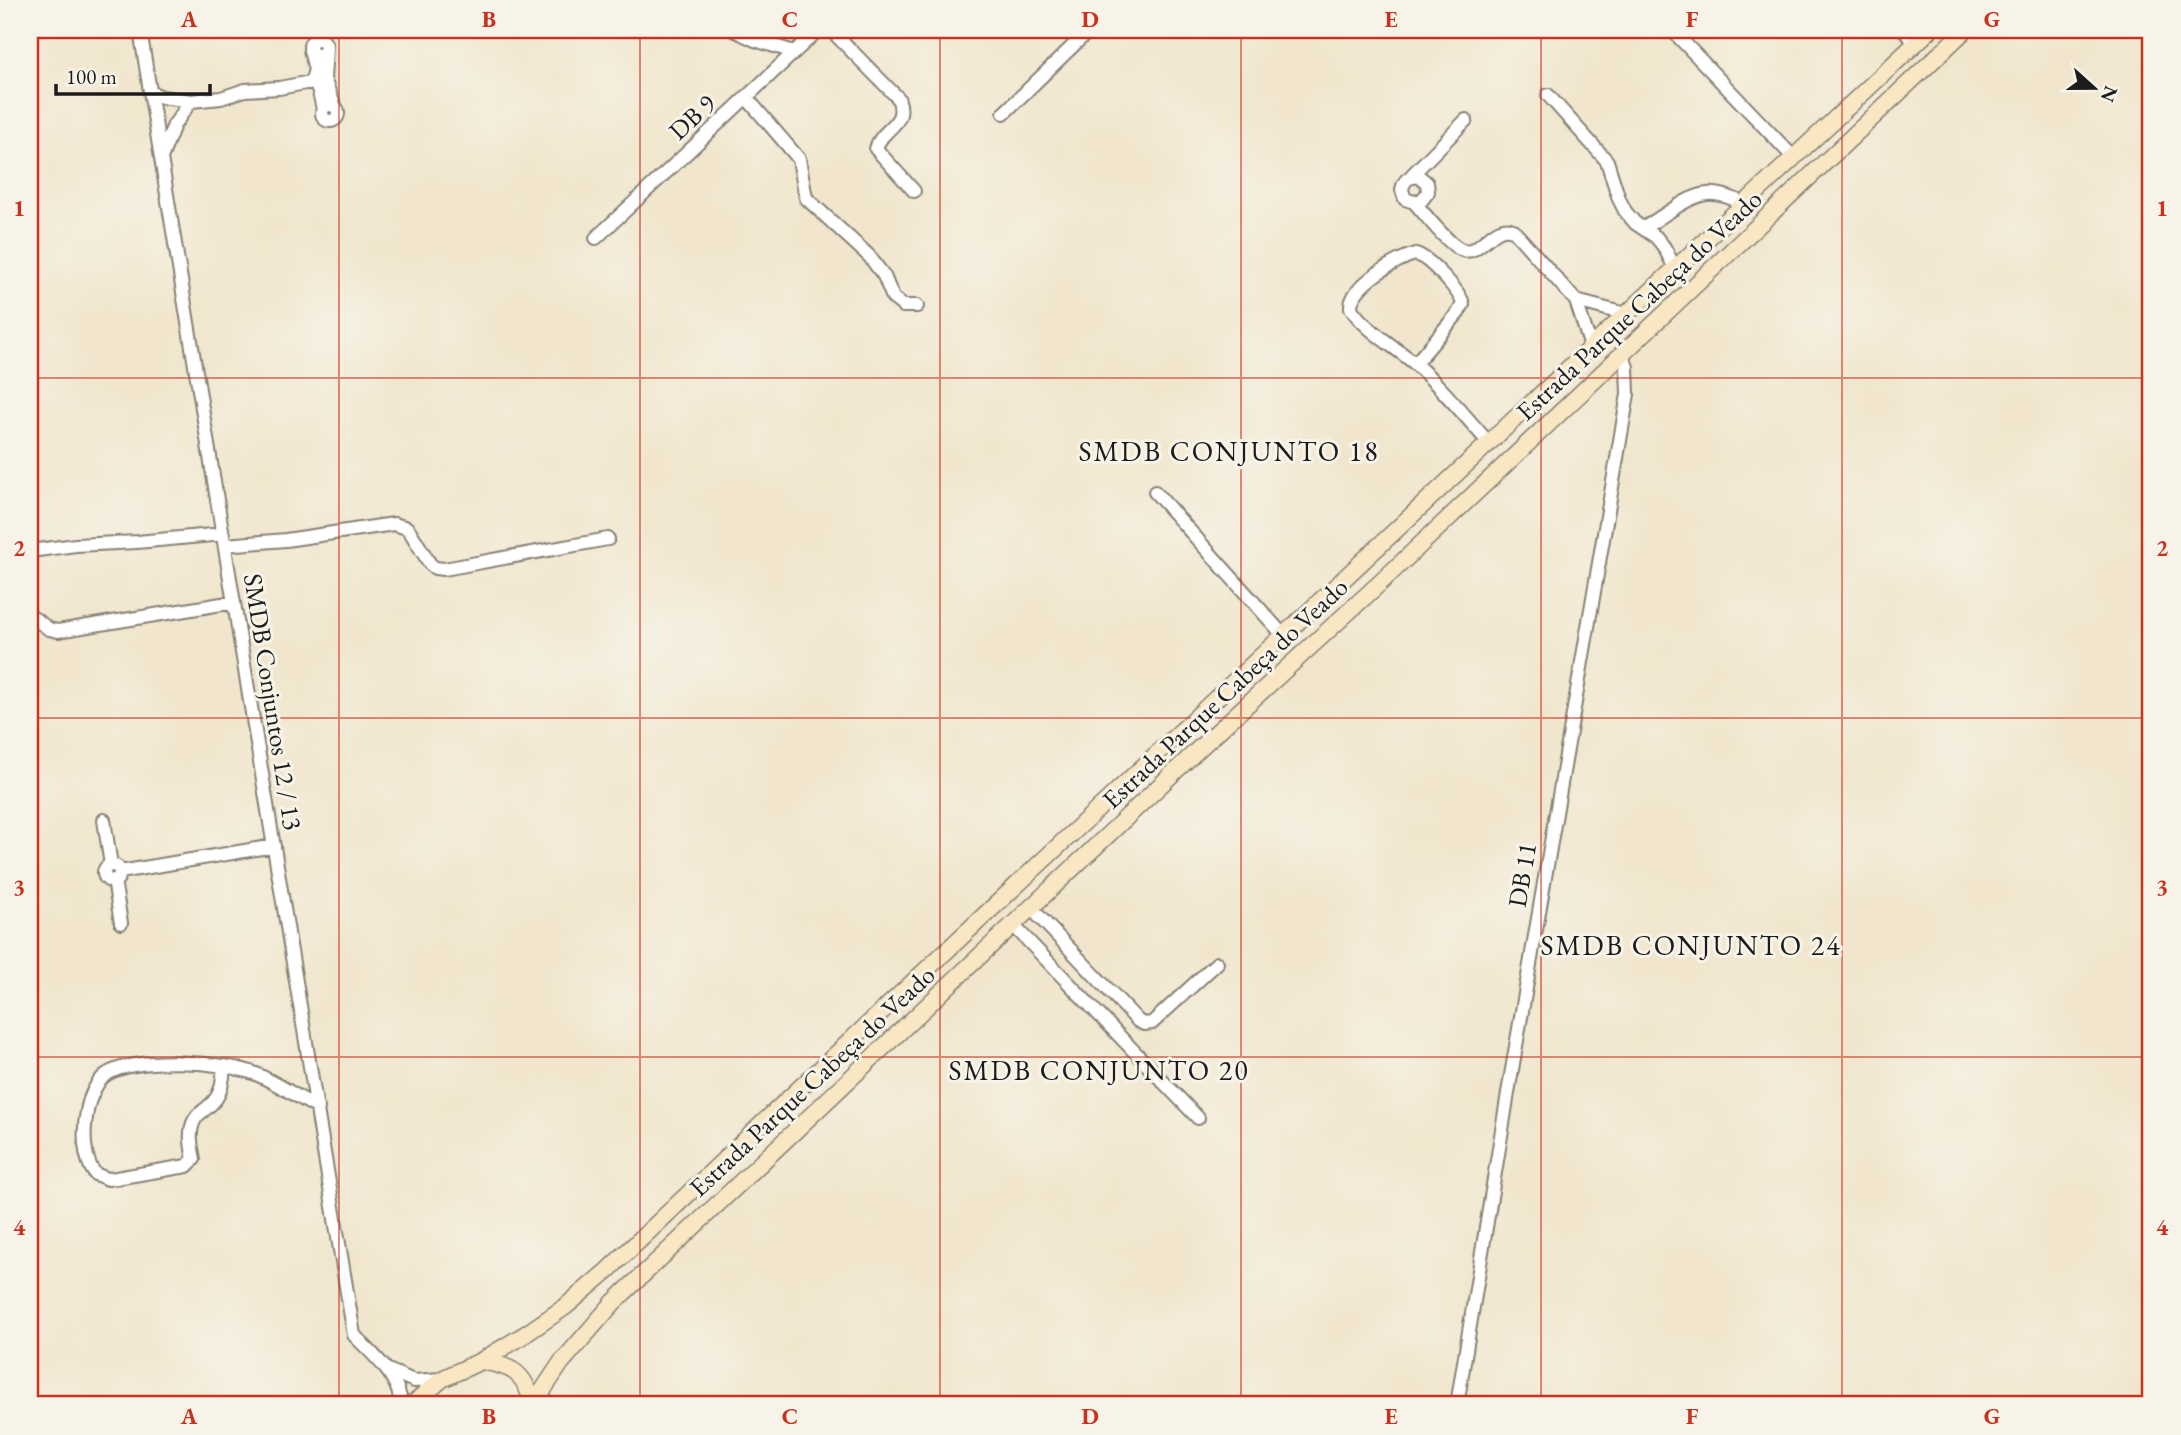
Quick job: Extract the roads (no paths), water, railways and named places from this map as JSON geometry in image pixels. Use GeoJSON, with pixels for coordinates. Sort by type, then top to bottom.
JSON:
{"type":"FeatureCollection","features":[{"type":"Feature","properties":{"kind":"main road","name":"Estrada Parque Cabeça do Veado"},"geometry":{"type":"LineString","coordinates":[[412,1405],[442,1379],[481,1361],[555,1314],[607,1271],[1930,30]]}},
{"type":"Feature","properties":{"kind":"main road","name":"Estrada Parque Cabeça do Veado"},"geometry":{"type":"LineString","coordinates":[[533,1405],[561,1363],[614,1302],[1965,30]]}},
{"type":"Feature","properties":{"kind":"main road"},"geometry":{"type":"LineString","coordinates":[[1774,175],[1792,195]]}},
{"type":"Feature","properties":{"kind":"main road"},"geometry":{"type":"LineString","coordinates":[[1468,461],[1486,483]]}},
{"type":"Feature","properties":{"kind":"main road"},"geometry":{"type":"LineString","coordinates":[[481,1361],[510,1368],[521,1376],[528,1387],[533,1405]]}},
{"type":"Feature","properties":{"kind":"street","name":"SMDB Conjuntos 12 / 13"},"geometry":{"type":"LineString","coordinates":[[140,30],[354,1335],[396,1382],[401,1405]]}},
{"type":"Feature","properties":{"kind":"street"},"geometry":{"type":"LineString","coordinates":[[734,30],[755,40],[794,52]]}},
{"type":"Feature","properties":{"kind":"street","name":"DB 9"},"geometry":{"type":"LineString","coordinates":[[596,238],[818,30]]}},
{"type":"Feature","properties":{"kind":"street"},"geometry":{"type":"LineString","coordinates":[[831,30],[898,98],[900,117],[878,140],[876,149],[914,191]]}},
{"type":"Feature","properties":{"kind":"street"},"geometry":{"type":"LineString","coordinates":[[1004,113],[1075,34],[1090,30]]}},
{"type":"Feature","properties":{"kind":"street"},"geometry":{"type":"LineString","coordinates":[[1672,30],[1793,157]]}},
{"type":"Feature","properties":{"kind":"street"},"geometry":{"type":"LineString","coordinates":[[1904,30],[1916,43]]}},
{"type":"Feature","properties":{"kind":"street"},"geometry":{"type":"LineString","coordinates":[[310,49],[317,55],[326,50],[324,79],[329,108],[318,88],[311,82],[315,70],[310,49]]}},
{"type":"Feature","properties":{"kind":"street"},"geometry":{"type":"LineString","coordinates":[[150,92],[162,97],[191,101],[221,98],[246,90],[311,82]]}},
{"type":"Feature","properties":{"kind":"street"},"geometry":{"type":"LineString","coordinates":[[1548,95],[1607,161],[1625,211],[1635,223],[1661,243],[1675,268]]}},
{"type":"Feature","properties":{"kind":"street"},"geometry":{"type":"LineString","coordinates":[[746,97],[799,159],[806,198],[869,256],[878,267],[897,303],[908,307],[917,306]]}},
{"type":"Feature","properties":{"kind":"street"},"geometry":{"type":"LineString","coordinates":[[161,158],[174,125],[191,101]]}},
{"type":"Feature","properties":{"kind":"street"},"geometry":{"type":"LineString","coordinates":[[1466,120],[1411,176],[1420,177],[1427,183],[1428,192],[1422,200],[1414,202],[1453,244],[1464,251],[1475,248],[1503,228],[1513,230],[1576,301],[1591,347]]}},
{"type":"Feature","properties":{"kind":"street"},"geometry":{"type":"LineString","coordinates":[[1644,228],[1705,194],[1744,202]]}},
{"type":"Feature","properties":{"kind":"street"},"geometry":{"type":"LineString","coordinates":[[1415,363],[1458,313],[1462,304],[1459,294],[1427,260],[1416,254],[1373,277],[1357,290],[1350,303],[1354,314],[1415,363],[1447,394],[1489,443]]}},
{"type":"Feature","properties":{"kind":"street"},"geometry":{"type":"LineString","coordinates":[[1576,301],[1626,314]]}},
{"type":"Feature","properties":{"kind":"street","name":"DB 11"},"geometry":{"type":"LineString","coordinates":[[1457,1405],[1628,394],[1628,367],[1622,355]]}},
{"type":"Feature","properties":{"kind":"street"},"geometry":{"type":"LineString","coordinates":[[1155,492],[1284,636]]}},
{"type":"Feature","properties":{"kind":"street"},"geometry":{"type":"LineString","coordinates":[[30,551],[76,545],[137,542],[286,540],[394,524],[407,528],[430,564],[439,569],[608,540]]}},
{"type":"Feature","properties":{"kind":"street"},"geometry":{"type":"LineString","coordinates":[[32,617],[49,629],[58,631],[233,602]]}},
{"type":"Feature","properties":{"kind":"street"},"geometry":{"type":"LineString","coordinates":[[104,820],[115,872],[121,923]]}},
{"type":"Feature","properties":{"kind":"street"},"geometry":{"type":"LineString","coordinates":[[115,872],[274,846]]}},
{"type":"Feature","properties":{"kind":"street"},"geometry":{"type":"LineString","coordinates":[[1031,908],[1138,1021],[1144,1024],[1152,1023],[1217,963]]}},
{"type":"Feature","properties":{"kind":"street"},"geometry":{"type":"LineString","coordinates":[[1013,925],[1198,1118]]}},
{"type":"Feature","properties":{"kind":"street"},"geometry":{"type":"LineString","coordinates":[[224,1067],[218,1097],[197,1116],[191,1126],[194,1159],[187,1166],[108,1179],[95,1174],[87,1160],[85,1120],[89,1103],[96,1087],[105,1076],[122,1067],[145,1063],[224,1067],[240,1069],[257,1075],[318,1108]]}},
{"type":"Feature","properties":{"kind":"street","name":"SMDB Conjuntos 12 / 13"},"geometry":{"type":"LineString","coordinates":[[387,1370],[414,1381],[442,1379]]}},
{"type":"Feature","properties":{"kind":"district","name":"SMDB CONJUNTO 18"},"geometry":{"type":"Point","coordinates":[1229,451]}},
{"type":"Feature","properties":{"kind":"district","name":"SMDB CONJUNTO 24"},"geometry":{"type":"Point","coordinates":[1691,945]}},
{"type":"Feature","properties":{"kind":"district","name":"SMDB CONJUNTO 20"},"geometry":{"type":"Point","coordinates":[1099,1070]}}]}
